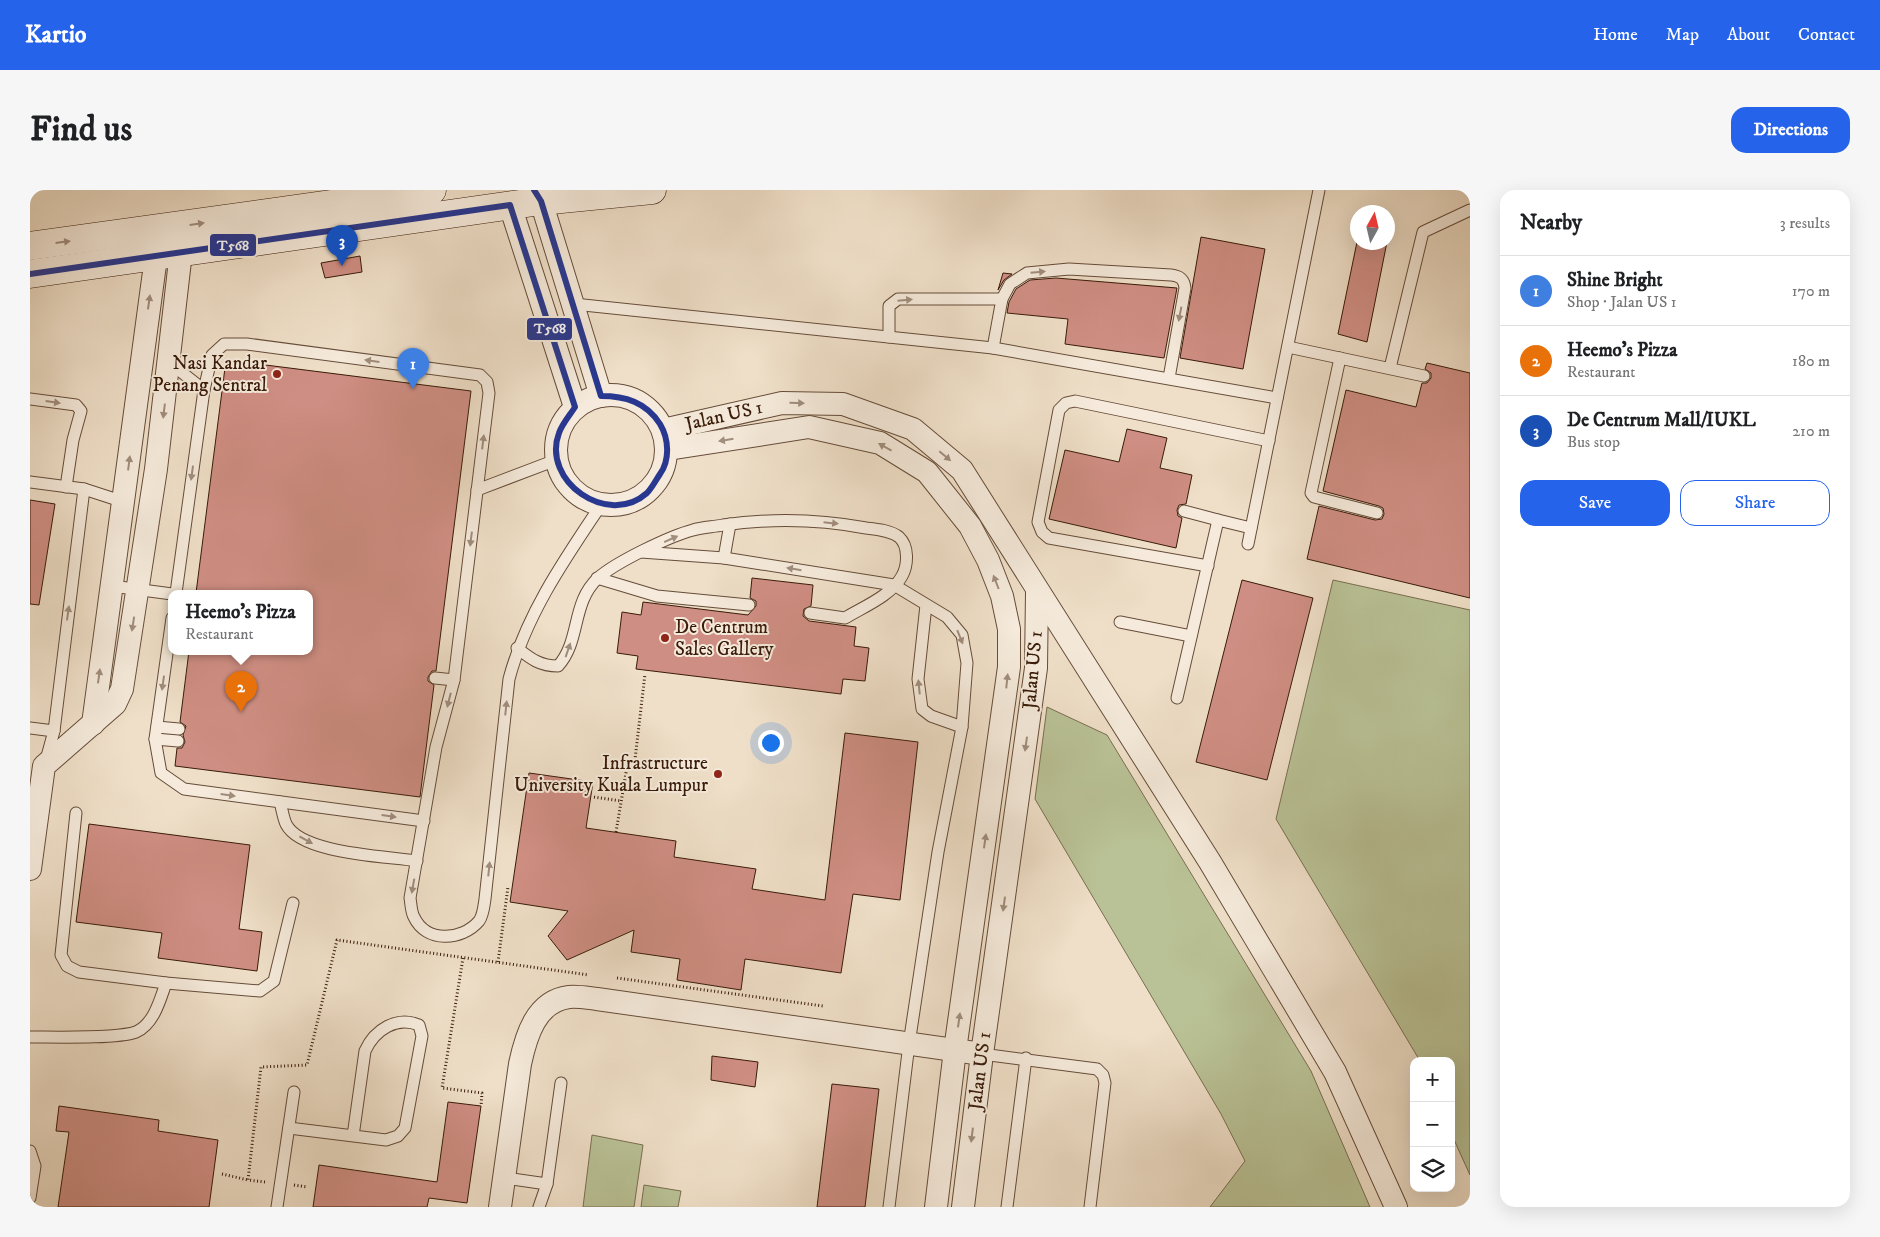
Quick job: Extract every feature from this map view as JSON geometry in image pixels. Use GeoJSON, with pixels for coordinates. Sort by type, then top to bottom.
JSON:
{"type":"FeatureCollection","features":[{"type":"Feature","properties":{"kind":"main road"},"geometry":{"type":"LineString","coordinates":[[30,246],[432,190]]}},
{"type":"Feature","properties":{"kind":"main road"},"geometry":{"type":"LineString","coordinates":[[30,274],[510,205],[538,195],[652,190]]}},
{"type":"Feature","properties":{"kind":"main road"},"geometry":{"type":"LineString","coordinates":[[97,238],[160,240],[176,244],[168,255]]}},
{"type":"Feature","properties":{"kind":"street"},"geometry":{"type":"LineString","coordinates":[[538,195],[574,304],[601,396]]}},
{"type":"Feature","properties":{"kind":"street"},"geometry":{"type":"LineString","coordinates":[[510,205],[575,408]]}},
{"type":"Feature","properties":{"kind":"street"},"geometry":{"type":"LineString","coordinates":[[30,868],[44,766],[115,704],[122,689],[170,363],[168,255]]}},
{"type":"Feature","properties":{"kind":"street"},"geometry":{"type":"LineString","coordinates":[[93,724],[124,502],[140,364],[168,255]]}},
{"type":"Feature","properties":{"kind":"street"},"geometry":{"type":"LineString","coordinates":[[620,395],[638,402],[653,414],[665,439],[662,473],[648,493],[634,501],[618,506],[601,505],[585,500],[572,490],[562,476],[556,460],[556,446],[558,431],[565,418],[575,408],[601,396],[620,395]]}},
{"type":"Feature","properties":{"kind":"street","name":"Jalan US 1"},"geometry":{"type":"LineString","coordinates":[[665,439],[782,403],[843,404],[913,429],[962,470],[1037,590],[1036,668],[982,1054],[963,1207]]}},
{"type":"Feature","properties":{"kind":"street","name":"Jalan US 1"},"geometry":{"type":"LineString","coordinates":[[665,439],[809,427],[880,443],[927,472],[970,526],[988,560],[1002,596],[1009,629],[1009,667],[955,1050],[936,1207]]}},
{"type":"Feature","properties":{"kind":"street"},"geometry":{"type":"LineString","coordinates":[[1037,590],[1210,862],[1334,1072],[1396,1207]]}},
{"type":"Feature","properties":{"kind":"street"},"geometry":{"type":"LineString","coordinates":[[500,1207],[525,1040],[535,1020],[549,1003],[570,997],[597,999],[982,1054]]}},
{"type":"Feature","properties":{"kind":"lane"},"geometry":{"type":"LineString","coordinates":[[1248,544],[1319,190]]}},
{"type":"Feature","properties":{"kind":"lane"},"geometry":{"type":"LineString","coordinates":[[1390,368],[1423,232],[1470,210]]}},
{"type":"Feature","properties":{"kind":"lane"},"geometry":{"type":"LineString","coordinates":[[993,348],[1002,299],[1010,284],[1027,273],[1069,269],[1179,276],[1184,282],[1185,288],[1168,378]]}},
{"type":"Feature","properties":{"kind":"lane"},"geometry":{"type":"LineString","coordinates":[[889,337],[889,306],[898,299],[1002,299]]}},
{"type":"Feature","properties":{"kind":"lane"},"geometry":{"type":"LineString","coordinates":[[574,304],[993,348],[1277,398]]}},
{"type":"Feature","properties":{"kind":"lane"},"geometry":{"type":"LineString","coordinates":[[175,590],[204,390],[212,355],[224,344],[247,344],[480,375],[487,382],[489,393],[454,680],[431,745],[424,821],[410,898],[414,917],[427,932],[448,937],[467,932],[480,919],[485,899],[509,679],[517,648],[557,570],[601,505]]}},
{"type":"Feature","properties":{"kind":"lane"},"geometry":{"type":"LineString","coordinates":[[1288,347],[1424,376]]}},
{"type":"Feature","properties":{"kind":"lane"},"geometry":{"type":"LineString","coordinates":[[1340,358],[1311,493],[1314,497],[1378,512]]}},
{"type":"Feature","properties":{"kind":"lane"},"geometry":{"type":"LineString","coordinates":[[170,363],[204,390]]}},
{"type":"Feature","properties":{"kind":"lane"},"geometry":{"type":"LineString","coordinates":[[30,399],[76,405],[81,411],[73,440],[66,487]]}},
{"type":"Feature","properties":{"kind":"lane"},"geometry":{"type":"LineString","coordinates":[[1208,566],[1050,538],[1042,532],[1038,522],[1052,481],[1059,410],[1066,402],[1075,401],[1269,441]]}},
{"type":"Feature","properties":{"kind":"lane"},"geometry":{"type":"LineString","coordinates":[[477,490],[556,460]]}},
{"type":"Feature","properties":{"kind":"lane"},"geometry":{"type":"LineString","coordinates":[[30,482],[84,489],[124,502]]}},
{"type":"Feature","properties":{"kind":"lane"},"geometry":{"type":"LineString","coordinates":[[44,766],[54,731],[84,489]]}},
{"type":"Feature","properties":{"kind":"lane"},"geometry":{"type":"LineString","coordinates":[[1184,511],[1251,528]]}},
{"type":"Feature","properties":{"kind":"lane"},"geometry":{"type":"LineString","coordinates":[[517,648],[534,662],[546,666],[558,666],[567,656],[576,615],[584,597],[598,578],[617,564],[693,530],[769,519],[807,520],[886,531],[899,537],[906,549],[906,565],[902,576],[885,594],[845,618],[810,613]]}},
{"type":"Feature","properties":{"kind":"lane"},"geometry":{"type":"LineString","coordinates":[[1177,698],[1218,520]]}},
{"type":"Feature","properties":{"kind":"lane"},"geometry":{"type":"LineString","coordinates":[[724,558],[730,524]]}},
{"type":"Feature","properties":{"kind":"lane"},"geometry":{"type":"LineString","coordinates":[[641,552],[724,558],[894,585],[947,617],[962,635],[966,663],[962,727],[938,852],[909,1044],[889,1207]]}},
{"type":"Feature","properties":{"kind":"lane"},"geometry":{"type":"LineString","coordinates":[[598,578],[657,596],[749,605]]}},
{"type":"Feature","properties":{"kind":"lane"},"geometry":{"type":"LineString","coordinates":[[112,586],[168,593]]}},
{"type":"Feature","properties":{"kind":"lane"},"geometry":{"type":"LineString","coordinates":[[926,605],[918,679],[922,709],[932,716],[962,727]]}},
{"type":"Feature","properties":{"kind":"lane"},"geometry":{"type":"LineString","coordinates":[[1120,622],[1191,636]]}},
{"type":"Feature","properties":{"kind":"lane"},"geometry":{"type":"LineString","coordinates":[[168,647],[156,739],[162,773],[184,789],[424,821]]}},
{"type":"Feature","properties":{"kind":"lane"},"geometry":{"type":"LineString","coordinates":[[435,678],[454,680]]}},
{"type":"Feature","properties":{"kind":"lane"},"geometry":{"type":"LineString","coordinates":[[157,727],[179,729]]}},
{"type":"Feature","properties":{"kind":"lane"},"geometry":{"type":"LineString","coordinates":[[30,728],[54,731]]}},
{"type":"Feature","properties":{"kind":"lane"},"geometry":{"type":"LineString","coordinates":[[156,739],[178,741]]}},
{"type":"Feature","properties":{"kind":"lane"},"geometry":{"type":"LineString","coordinates":[[280,802],[287,825],[305,841],[327,848],[417,861]]}},
{"type":"Feature","properties":{"kind":"lane"},"geometry":{"type":"LineString","coordinates":[[76,813],[60,955],[67,966],[79,972],[166,983],[260,991],[274,981],[293,902]]}},
{"type":"Feature","properties":{"kind":"lane"},"geometry":{"type":"LineString","coordinates":[[30,1037],[114,1035],[136,1031],[149,1021],[154,1013],[166,983]]}},
{"type":"Feature","properties":{"kind":"lane"},"geometry":{"type":"LineString","coordinates":[[288,1128],[353,1136],[386,1140],[398,1136],[405,1128],[422,1036],[419,1025],[408,1020],[396,1022],[370,1039],[366,1051],[353,1136]]}},
{"type":"Feature","properties":{"kind":"lane"},"geometry":{"type":"LineString","coordinates":[[982,1054],[1026,1058],[1097,1069],[1103,1074],[1106,1083],[1090,1207]]}},
{"type":"Feature","properties":{"kind":"lane"},"geometry":{"type":"LineString","coordinates":[[1007,1207],[1026,1058]]}},
{"type":"Feature","properties":{"kind":"lane"},"geometry":{"type":"LineString","coordinates":[[539,1207],[547,1184],[562,1084]]}},
{"type":"Feature","properties":{"kind":"lane"},"geometry":{"type":"LineString","coordinates":[[277,1207],[294,1092]]}},
{"type":"Feature","properties":{"kind":"lane"},"geometry":{"type":"LineString","coordinates":[[30,1151],[35,1166],[30,1198]]}},
{"type":"Feature","properties":{"kind":"lane"},"geometry":{"type":"LineString","coordinates":[[505,1178],[547,1184]]}},
{"type":"Feature","properties":{"kind":"path"},"geometry":{"type":"LineString","coordinates":[[616,832],[627,767],[634,768],[645,674]]}},
{"type":"Feature","properties":{"kind":"path"},"geometry":{"type":"LineString","coordinates":[[594,797],[621,801]]}},
{"type":"Feature","properties":{"kind":"path"},"geometry":{"type":"LineString","coordinates":[[498,962],[508,886]]}},
{"type":"Feature","properties":{"kind":"path"},"geometry":{"type":"LineString","coordinates":[[248,1180],[261,1067],[307,1065],[337,940],[596,976]]}},
{"type":"Feature","properties":{"kind":"path"},"geometry":{"type":"LineString","coordinates":[[463,958],[442,1088],[482,1093],[481,1106]]}},
{"type":"Feature","properties":{"kind":"path"},"geometry":{"type":"LineString","coordinates":[[616,978],[823,1006]]}},
{"type":"Feature","properties":{"kind":"path"},"geometry":{"type":"LineString","coordinates":[[222,1174],[268,1182],[267,1191]]}},
{"type":"Feature","properties":{"kind":"green space"},"geometry":{"type":"Polygon","coordinates":[[[1333,580],[1470,610],[1470,1175],[1455,1142],[1455,1057],[1418,1057],[1276,819],[1333,580]]]}},
{"type":"Feature","properties":{"kind":"green space"},"geometry":{"type":"Polygon","coordinates":[[[1047,707],[1107,735],[1311,1071],[1370,1207],[1210,1207],[1245,1161],[1221,1114],[1035,799],[1047,707]]]}},
{"type":"Feature","properties":{"kind":"green space"},"geometry":{"type":"Polygon","coordinates":[[[592,1135],[643,1145],[634,1207],[583,1207],[592,1135]]]}},
{"type":"Feature","properties":{"kind":"green space"},"geometry":{"type":"Polygon","coordinates":[[[644,1185],[681,1191],[678,1207],[641,1207],[644,1185]]]}},
{"type":"Feature","properties":{"kind":"building"},"geometry":{"type":"Polygon","coordinates":[[[1201,237],[1265,249],[1243,369],[1180,358],[1201,237]]]}},
{"type":"Feature","properties":{"kind":"building"},"geometry":{"type":"Polygon","coordinates":[[[1355,250],[1385,250],[1367,342],[1338,334],[1355,250]]]}},
{"type":"Feature","properties":{"kind":"building"},"geometry":{"type":"Polygon","coordinates":[[[360,256],[362,272],[325,278],[321,263],[360,256]]]}},
{"type":"Feature","properties":{"kind":"building"},"geometry":{"type":"Polygon","coordinates":[[[1003,273],[1012,274],[1004,280],[998,290],[1003,273]]]}},
{"type":"Feature","properties":{"kind":"building"},"geometry":{"type":"Polygon","coordinates":[[[1056,278],[1177,288],[1164,358],[1065,344],[1068,319],[1007,313],[1009,302],[1016,289],[1030,280],[1056,278]]]}},
{"type":"Feature","properties":{"kind":"building"},"geometry":{"type":"Polygon","coordinates":[[[226,360],[471,391],[436,671],[432,671],[428,677],[428,681],[434,685],[420,797],[175,766],[177,748],[182,748],[185,742],[183,735],[186,726],[180,722],[188,655],[313,655],[313,590],[196,590],[226,360]]]}},
{"type":"Feature","properties":{"kind":"building"},"geometry":{"type":"Polygon","coordinates":[[[1427,363],[1470,373],[1470,598],[1307,559],[1319,506],[1375,520],[1382,519],[1384,514],[1383,508],[1379,506],[1323,491],[1346,390],[1416,407],[1422,383],[1427,383],[1431,378],[1431,373],[1425,369],[1427,363]]]}},
{"type":"Feature","properties":{"kind":"building"},"geometry":{"type":"Polygon","coordinates":[[[1127,429],[1167,438],[1160,468],[1192,475],[1186,504],[1179,505],[1177,510],[1178,516],[1182,518],[1176,548],[1049,519],[1065,450],[1119,462],[1127,429]]]}},
{"type":"Feature","properties":{"kind":"building"},"geometry":{"type":"Polygon","coordinates":[[[30,500],[55,504],[39,605],[30,604],[30,500]]]}},
{"type":"Feature","properties":{"kind":"building"},"geometry":{"type":"Polygon","coordinates":[[[752,578],[813,585],[811,606],[804,609],[803,616],[809,621],[856,627],[854,646],[869,648],[865,681],[843,679],[841,694],[636,669],[638,656],[617,653],[622,612],[641,615],[643,602],[748,615],[756,606],[756,601],[750,598],[752,578]]]}},
{"type":"Feature","properties":{"kind":"building"},"geometry":{"type":"Polygon","coordinates":[[[1242,580],[1313,598],[1267,780],[1196,762],[1242,580]]]}},
{"type":"Feature","properties":{"kind":"building"},"geometry":{"type":"Polygon","coordinates":[[[845,733],[918,742],[900,900],[853,894],[841,973],[745,959],[741,990],[677,980],[680,959],[631,952],[634,930],[567,960],[548,936],[568,911],[510,902],[529,773],[593,782],[586,828],[676,841],[674,857],[756,869],[752,889],[825,900],[845,733]]]}},
{"type":"Feature","properties":{"kind":"building"},"geometry":{"type":"Polygon","coordinates":[[[89,824],[250,845],[239,929],[262,932],[257,971],[158,958],[162,933],[76,922],[89,824]]]}},
{"type":"Feature","properties":{"kind":"building"},"geometry":{"type":"Polygon","coordinates":[[[712,1056],[758,1062],[755,1087],[711,1080],[712,1056]]]}},
{"type":"Feature","properties":{"kind":"building"},"geometry":{"type":"Polygon","coordinates":[[[832,1084],[879,1089],[865,1207],[817,1207],[832,1084]]]}},
{"type":"Feature","properties":{"kind":"building"},"geometry":{"type":"Polygon","coordinates":[[[448,1102],[481,1106],[467,1203],[429,1198],[427,1207],[313,1207],[319,1165],[437,1182],[448,1102]]]}},
{"type":"Feature","properties":{"kind":"building"},"geometry":{"type":"Polygon","coordinates":[[[59,1106],[159,1120],[158,1131],[218,1140],[209,1207],[58,1207],[69,1132],[56,1131],[59,1106]]]}},
{"type":"Feature","properties":{"kind":"transit line","name":"T568"},"geometry":{"type":"LineString","coordinates":[[30,274],[510,205],[575,407],[559,433],[556,451],[560,468],[569,482],[582,494],[597,502],[614,505],[631,502],[647,493],[663,468],[667,456],[665,436],[660,424],[642,405],[618,397],[601,396],[541,201],[534,190]]}},
{"type":"Feature","properties":{"kind":"place","name":"De Centrum Mall/IUKL"},"geometry":{"type":"Point","coordinates":[342,266]}},
{"type":"Feature","properties":{"kind":"place","name":"Nasi Kandar Penang Sentral"},"geometry":{"type":"Point","coordinates":[277,374]}},
{"type":"Feature","properties":{"kind":"place","name":"Shine Bright"},"geometry":{"type":"Point","coordinates":[413,389]}},
{"type":"Feature","properties":{"kind":"place","name":"De Centrum Sales Gallery"},"geometry":{"type":"Point","coordinates":[665,638]}},
{"type":"Feature","properties":{"kind":"place","name":"Heemo's Pizza"},"geometry":{"type":"Point","coordinates":[241,712]}},
{"type":"Feature","properties":{"kind":"place","name":"Infrastructure University Kuala Lumpur"},"geometry":{"type":"Point","coordinates":[718,774]}}]}
